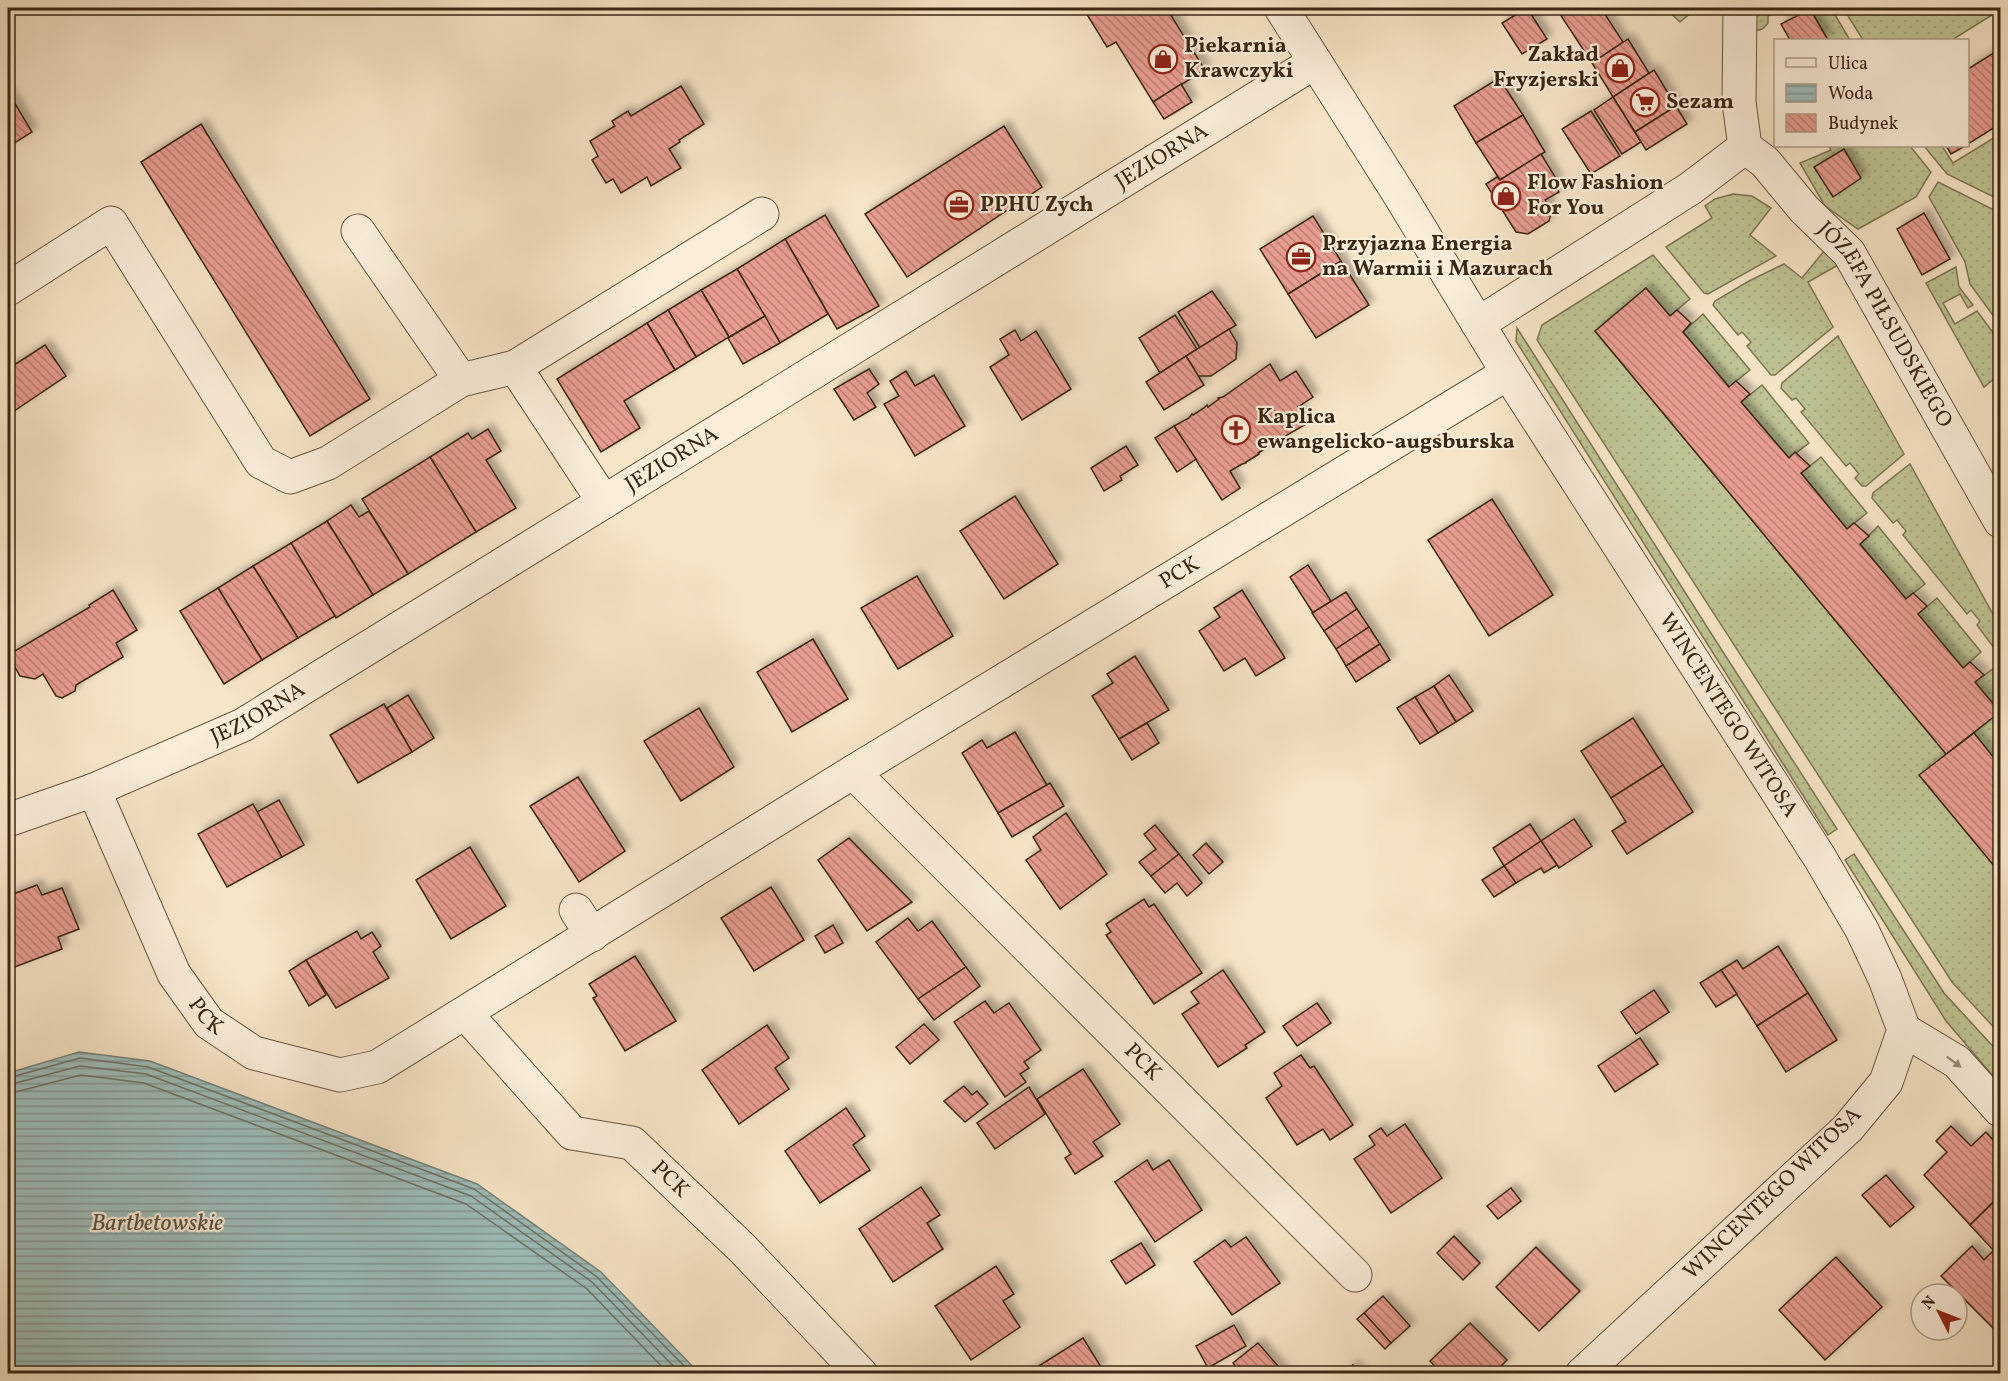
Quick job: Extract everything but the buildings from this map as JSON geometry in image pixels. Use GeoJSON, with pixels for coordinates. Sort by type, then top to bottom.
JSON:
{"type":"FeatureCollection","features":[{"type":"Feature","properties":{"kind":"street","name":"WINCENTEGO WITOSA"},"geometry":{"type":"LineString","coordinates":[[1281,8],[1399,194],[1508,373],[1820,858],[1862,930],[1885,979],[1904,1030],[1886,1082],[1848,1128],[1582,1374]]}},
{"type":"Feature","properties":{"kind":"street"},"geometry":{"type":"LineString","coordinates":[[1478,324],[1691,188],[1745,147],[1739,102],[1740,8]]}},
{"type":"Feature","properties":{"kind":"street","name":"JEZIORNA"},"geometry":{"type":"LineString","coordinates":[[8,820],[94,789],[243,725],[1315,62]]}},
{"type":"Feature","properties":{"kind":"street","name":"JÓZEFA PIŁSUDSKIEGO"},"geometry":{"type":"LineString","coordinates":[[1745,147],[1765,162],[1804,209],[1849,253],[2001,521]]}},
{"type":"Feature","properties":{"kind":"street"},"geometry":{"type":"LineString","coordinates":[[8,289],[111,223],[261,462],[290,477],[328,463],[461,380],[515,367],[762,214]]}},
{"type":"Feature","properties":{"kind":"street"},"geometry":{"type":"LineString","coordinates":[[358,231],[461,380]]}},
{"type":"Feature","properties":{"kind":"street"},"geometry":{"type":"LineString","coordinates":[[515,367],[604,502]]}},
{"type":"Feature","properties":{"kind":"street","name":"PCK"},"geometry":{"type":"LineString","coordinates":[[94,789],[174,974],[209,1023],[254,1053],[340,1075],[377,1067],[466,1014],[584,922],[853,772],[1508,373]]}},
{"type":"Feature","properties":{"kind":"street","name":"PCK"},"geometry":{"type":"LineString","coordinates":[[853,772],[1355,1275]]}},
{"type":"Feature","properties":{"kind":"street","name":"PCK"},"geometry":{"type":"LineString","coordinates":[[466,1014],[572,1133],[632,1143],[743,1249],[861,1374]]}},
{"type":"Feature","properties":{"kind":"street"},"geometry":{"type":"LineString","coordinates":[[1904,1030],[1957,1062],[2001,1110]]}},
{"type":"Feature","properties":{"kind":"green space"},"geometry":{"type":"Polygon","coordinates":[[[1665,8],[1697,8],[1680,22],[1665,8]]]}},
{"type":"Feature","properties":{"kind":"green space"},"geometry":{"type":"Polygon","coordinates":[[[1766,8],[1783,8],[1768,16],[1768,23],[1762,29],[1754,29],[1753,20],[1766,8]]]}},
{"type":"Feature","properties":{"kind":"green space"},"geometry":{"type":"Polygon","coordinates":[[[1810,8],[1831,8],[1849,39],[1827,39],[1810,8]]]}},
{"type":"Feature","properties":{"kind":"green space"},"geometry":{"type":"Polygon","coordinates":[[[1843,8],[2000,8],[1954,39],[1862,39],[1843,8]]]}},
{"type":"Feature","properties":{"kind":"green space"},"geometry":{"type":"Polygon","coordinates":[[[2000,134],[2000,200],[1947,174],[1925,147],[1943,147],[1953,163],[2000,134]]]}},
{"type":"Feature","properties":{"kind":"green space"},"geometry":{"type":"Polygon","coordinates":[[[1830,147],[1911,147],[1931,172],[1916,197],[1858,229],[1825,206],[1800,163],[1831,150],[1830,147]]]}},
{"type":"Feature","properties":{"kind":"green space"},"geometry":{"type":"Polygon","coordinates":[[[1938,182],[2000,213],[2000,325],[1970,284],[1965,262],[1929,197],[1938,182]]]}},
{"type":"Feature","properties":{"kind":"green space"},"geometry":{"type":"Polygon","coordinates":[[[1733,194],[1752,196],[1771,208],[1750,235],[1776,256],[1708,294],[1704,293],[1666,247],[1712,218],[1705,206],[1715,199],[1733,194]]]}},
{"type":"Feature","properties":{"kind":"green space"},"geometry":{"type":"Polygon","coordinates":[[[1824,251],[1838,265],[1808,282],[1833,327],[1775,375],[1771,375],[1747,346],[1751,342],[1742,332],[1738,335],[1713,305],[1715,301],[1749,281],[1784,264],[1802,278],[1824,251]]]}},
{"type":"Feature","properties":{"kind":"green space"},"geometry":{"type":"Polygon","coordinates":[[[1653,255],[1690,299],[1670,316],[1646,288],[1595,331],[1946,754],[1920,776],[2000,873],[2000,1034],[1952,982],[1537,340],[1542,325],[1653,255]]]}},
{"type":"Feature","properties":{"kind":"green space"},"geometry":{"type":"Polygon","coordinates":[[[1956,267],[1959,287],[1973,305],[1968,308],[1960,294],[1943,303],[1955,324],[1977,311],[2000,342],[2000,374],[1984,387],[1926,283],[1956,267]]]}},
{"type":"Feature","properties":{"kind":"green space"},"geometry":{"type":"Polygon","coordinates":[[[1703,314],[1750,370],[1729,387],[1683,332],[1703,314]]]}},
{"type":"Feature","properties":{"kind":"green space"},"geometry":{"type":"Polygon","coordinates":[[[1517,328],[1837,829],[1828,835],[1516,341],[1517,328]]]}},
{"type":"Feature","properties":{"kind":"green space"},"geometry":{"type":"Polygon","coordinates":[[[1838,336],[1904,454],[1866,486],[1862,486],[1855,478],[1859,474],[1850,463],[1846,466],[1801,412],[1805,409],[1796,398],[1792,400],[1781,388],[1782,383],[1838,336]]]}},
{"type":"Feature","properties":{"kind":"green space"},"geometry":{"type":"Polygon","coordinates":[[[1762,385],[1809,443],[1789,458],[1741,402],[1762,385]]]}},
{"type":"Feature","properties":{"kind":"green space"},"geometry":{"type":"Polygon","coordinates":[[[1821,457],[1867,513],[1847,529],[1801,473],[1821,457]]]}},
{"type":"Feature","properties":{"kind":"green space"},"geometry":{"type":"Polygon","coordinates":[[[1910,464],[2000,627],[2000,656],[1977,625],[1980,621],[1971,610],[1967,614],[1903,535],[1906,531],[1897,520],[1893,523],[1872,498],[1873,493],[1910,464]]]}},
{"type":"Feature","properties":{"kind":"green space"},"geometry":{"type":"Polygon","coordinates":[[[1878,526],[1925,584],[1906,599],[1860,544],[1878,526]]]}},
{"type":"Feature","properties":{"kind":"green space"},"geometry":{"type":"Polygon","coordinates":[[[1937,598],[1981,652],[1963,668],[1918,614],[1937,598]]]}},
{"type":"Feature","properties":{"kind":"green space"},"geometry":{"type":"Polygon","coordinates":[[[1994,668],[2000,676],[2000,712],[1975,682],[1994,668]]]}},
{"type":"Feature","properties":{"kind":"green space"},"geometry":{"type":"Polygon","coordinates":[[[2000,712],[2000,760],[1998,763],[1974,733],[2000,712]]]}},
{"type":"Feature","properties":{"kind":"green space"},"geometry":{"type":"Polygon","coordinates":[[[1854,854],[1944,993],[2000,1054],[2000,1084],[1946,1021],[1845,860],[1854,854]]]}},
{"type":"Feature","properties":{"kind":"water","name":"Bartbetowskie"},"geometry":{"type":"Polygon","coordinates":[[[79,1052],[150,1061],[477,1184],[601,1272],[699,1373],[8,1373],[8,1073],[79,1052]]]}},
{"type":"Feature","properties":{"kind":"place","name":"Piekarnia Krawczyki"},"geometry":{"type":"Point","coordinates":[1163,59]}},
{"type":"Feature","properties":{"kind":"place","name":"Zakład Fryzjerski"},"geometry":{"type":"Point","coordinates":[1620,68]}},
{"type":"Feature","properties":{"kind":"place","name":"Sezam"},"geometry":{"type":"Point","coordinates":[1645,102]}},
{"type":"Feature","properties":{"kind":"place","name":"Flow Fashion For You"},"geometry":{"type":"Point","coordinates":[1506,196]}},
{"type":"Feature","properties":{"kind":"place","name":"PPHU Zych"},"geometry":{"type":"Point","coordinates":[959,205]}},
{"type":"Feature","properties":{"kind":"place","name":"Przyjazna Energia na Warmii i Mazurach"},"geometry":{"type":"Point","coordinates":[1301,257]}},
{"type":"Feature","properties":{"kind":"place","name":"Kaplica ewangelicko-augsburska"},"geometry":{"type":"Point","coordinates":[1236,430]}}]}
